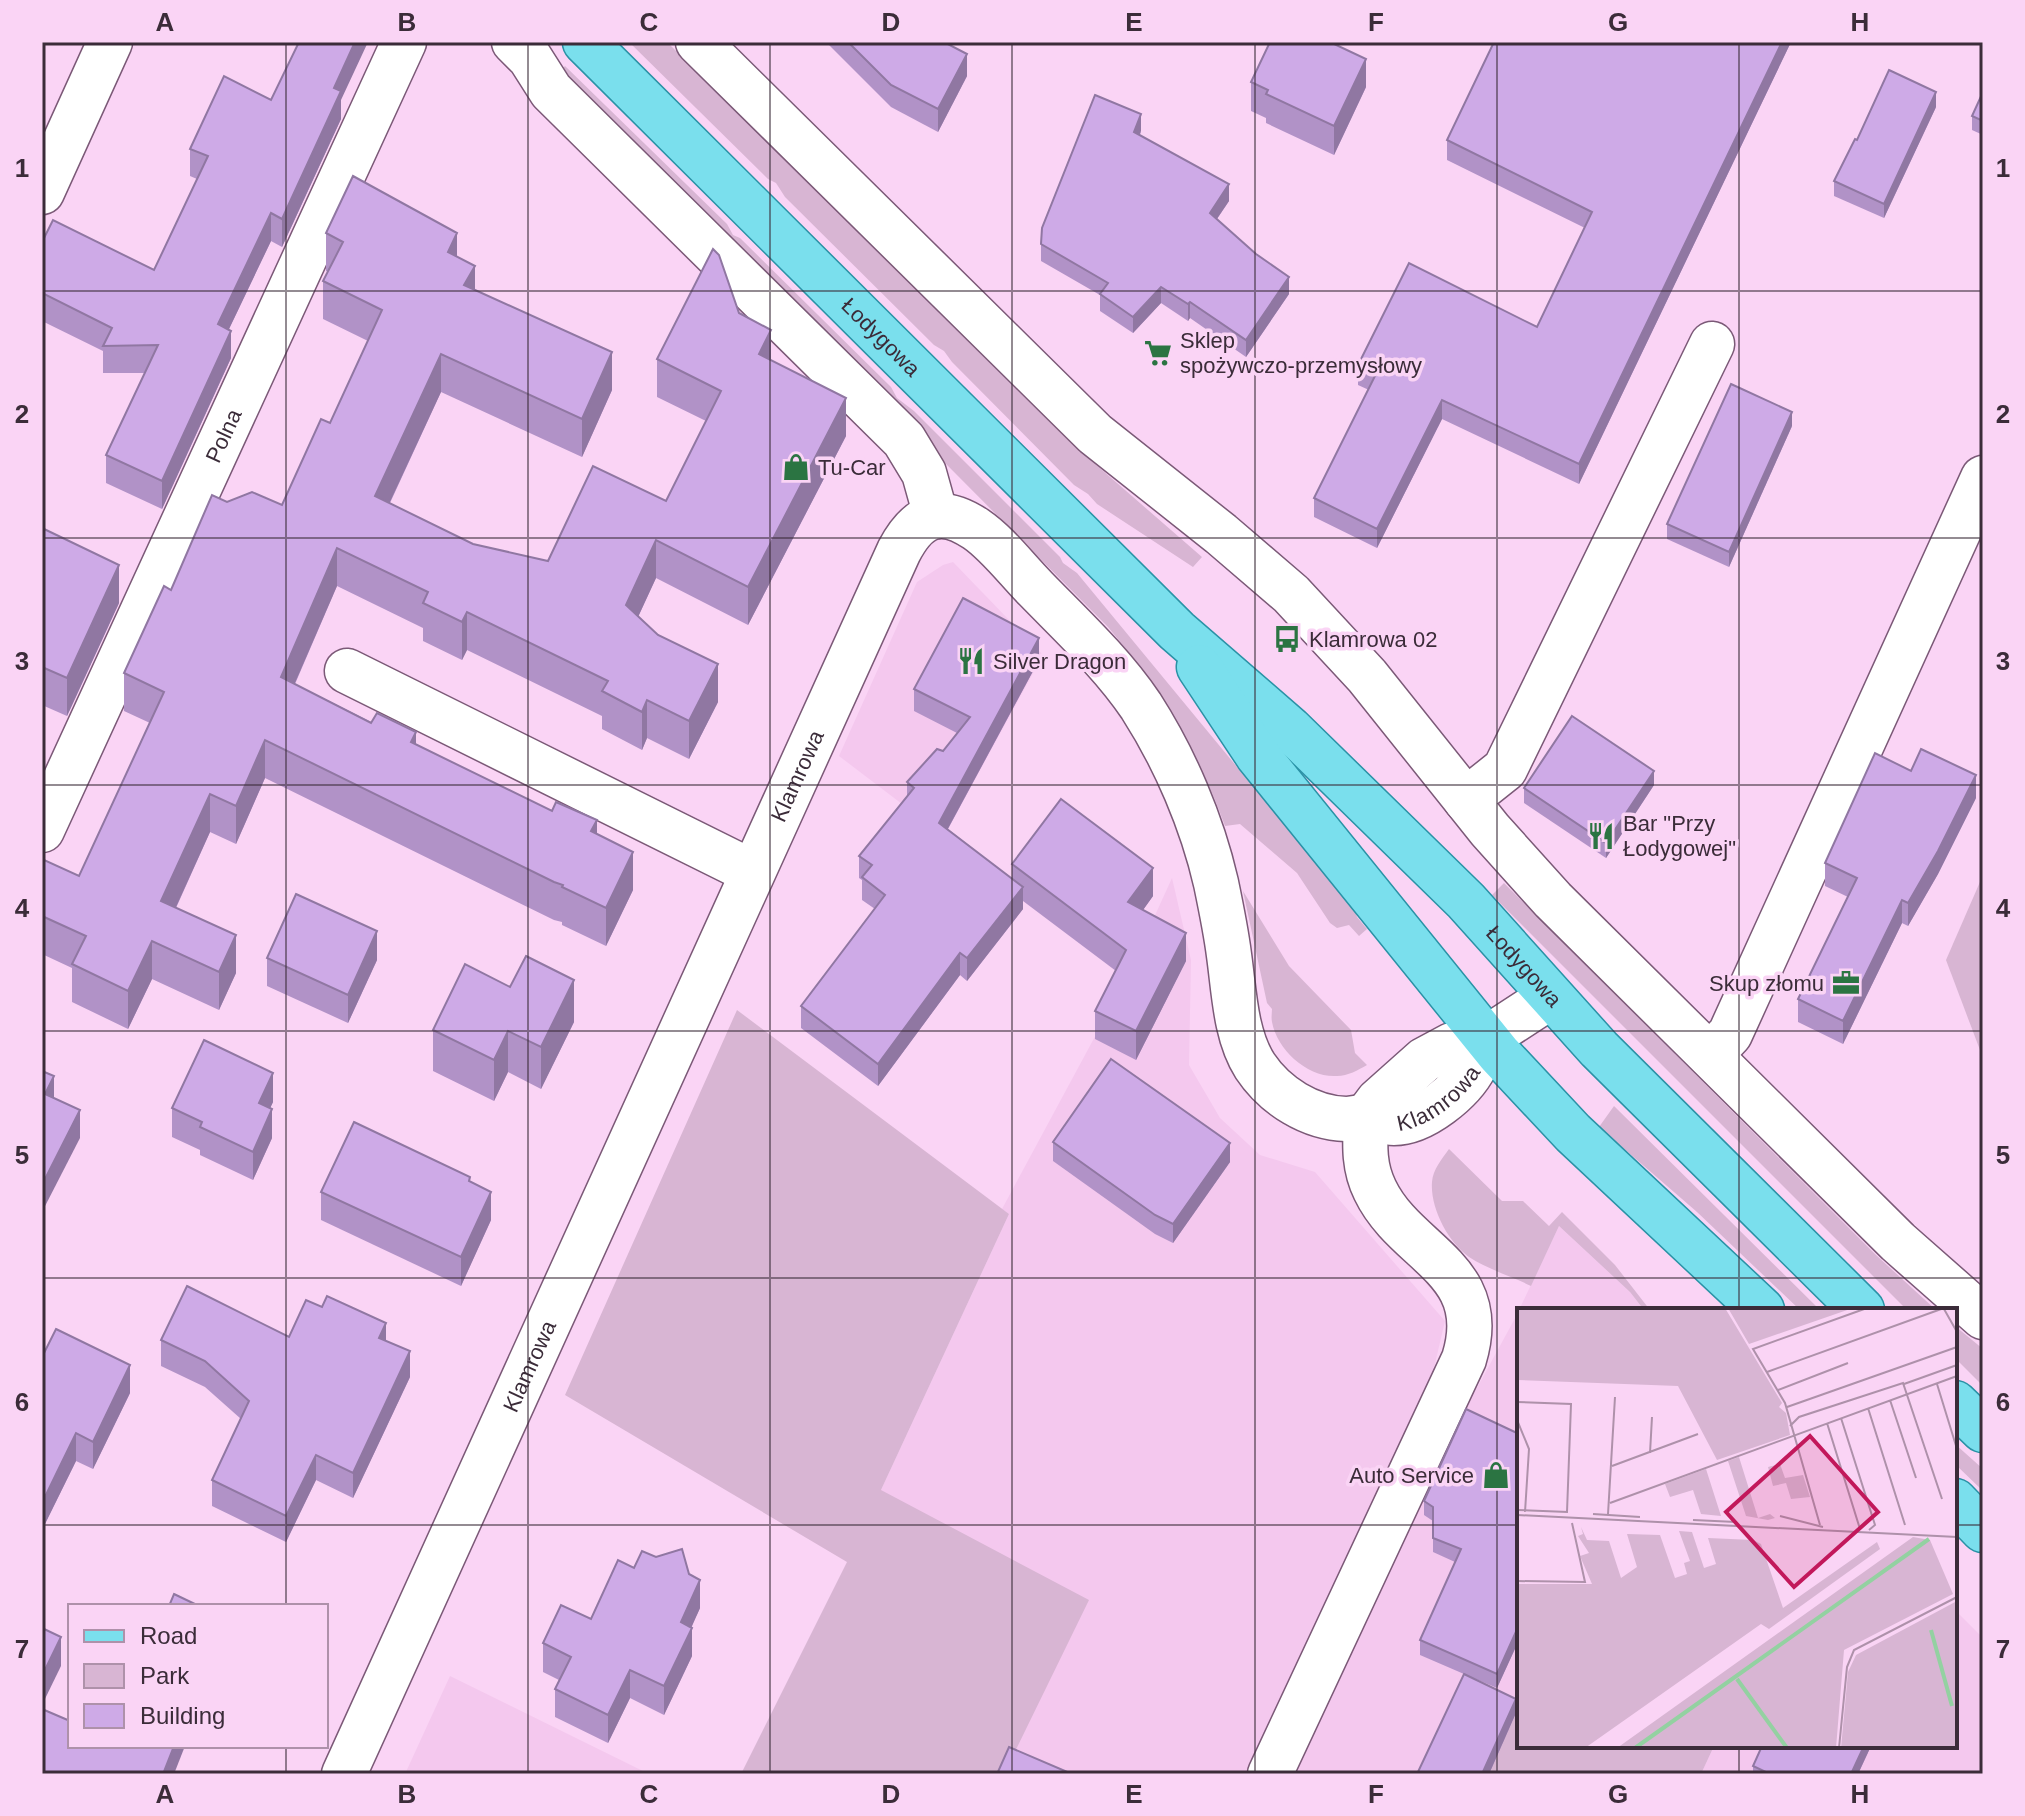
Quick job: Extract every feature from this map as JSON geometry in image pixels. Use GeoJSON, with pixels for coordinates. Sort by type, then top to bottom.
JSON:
{"type":"FeatureCollection","features":[{"type":"Feature","properties":{"kind":"main road","name":"Łodygowa"},"geometry":{"type":"LineString","coordinates":[[585,42],[1177,631],[1290,729],[1466,901],[1599,1049],[1860,1308]]}},
{"type":"Feature","properties":{"kind":"main road","name":"Łodygowa"},"geometry":{"type":"LineString","coordinates":[[1177,631],[1258,756],[1487,1038],[1559,1120],[1760,1308]]}},
{"type":"Feature","properties":{"kind":"main road"},"geometry":{"type":"LineString","coordinates":[[1957,1405],[1983,1430]]}},
{"type":"Feature","properties":{"kind":"main road"},"geometry":{"type":"LineString","coordinates":[[1957,1503],[1983,1530]]}},
{"type":"Feature","properties":{"kind":"street"},"geometry":{"type":"LineString","coordinates":[[42,192],[110,42]]}},
{"type":"Feature","properties":{"kind":"street","name":"Polna"},"geometry":{"type":"LineString","coordinates":[[42,830],[404,42]]}},
{"type":"Feature","properties":{"kind":"street"},"geometry":{"type":"LineString","coordinates":[[514,42],[530,58],[551,91],[904,440],[924,473],[936,516]]}},
{"type":"Feature","properties":{"kind":"street"},"geometry":{"type":"LineString","coordinates":[[698,42],[1077,418],[1291,594],[1367,676],[1499,841],[1553,900],[1898,1242],[1983,1317]]}},
{"type":"Feature","properties":{"kind":"street"},"geometry":{"type":"LineString","coordinates":[[1466,800],[1505,769],[1712,344]]}},
{"type":"Feature","properties":{"kind":"street"},"geometry":{"type":"LineString","coordinates":[[1710,1055],[1730,1034],[1983,478]]}},
{"type":"Feature","properties":{"kind":"street","name":"Klamrowa"},"geometry":{"type":"LineString","coordinates":[[344,1774],[899,551],[912,528],[924,519],[936,516],[963,522],[980,532],[1081,636],[1140,706],[1185,790],[1203,835],[1226,934],[1245,1046],[1255,1065],[1289,1101],[1324,1115],[1346,1119],[1366,1117],[1396,1123],[1414,1118],[1455,1091],[1474,1068],[1487,1038],[1550,997]]}},
{"type":"Feature","properties":{"kind":"street"},"geometry":{"type":"LineString","coordinates":[[347,671],[752,872]]}},
{"type":"Feature","properties":{"kind":"street"},"geometry":{"type":"LineString","coordinates":[[1270,1774],[1468,1347],[1470,1319],[1460,1287],[1453,1276],[1390,1213],[1374,1189],[1364,1154],[1366,1117]]}},
{"type":"Feature","properties":{"kind":"shaded area"},"geometry":{"type":"Polygon","coordinates":[[[953,562],[1043,655],[944,836],[839,756],[917,582],[953,562]]]}},
{"type":"Feature","properties":{"kind":"shaded area"},"geometry":{"type":"Polygon","coordinates":[[[1172,878],[1191,960],[1189,1065],[1220,1118],[1260,1155],[1315,1172],[1445,1321],[1434,1368],[1477,1388],[1517,1315],[1517,1711],[1488,1774],[1004,1774],[881,1490],[1009,1214],[1002,1209],[1126,979],[1172,878]]]}},
{"type":"Feature","properties":{"kind":"shaded area"},"geometry":{"type":"Polygon","coordinates":[[[1559,1226],[1630,1292],[1642,1308],[1520,1308],[1559,1226]]]}},
{"type":"Feature","properties":{"kind":"shaded area"},"geometry":{"type":"Polygon","coordinates":[[[1957,1612],[1983,1638],[1983,1774],[1701,1774],[1713,1748],[1957,1748],[1957,1612]]]}},
{"type":"Feature","properties":{"kind":"shaded area"},"geometry":{"type":"Polygon","coordinates":[[[450,1676],[649,1774],[405,1774],[450,1676]]]}},
{"type":"Feature","properties":{"kind":"green space"},"geometry":{"type":"Polygon","coordinates":[[[629,42],[667,42],[1071,443],[1202,557],[1193,567],[1097,504],[1074,485],[944,351],[934,345],[785,197],[776,183],[768,179],[629,42]]]}},
{"type":"Feature","properties":{"kind":"green space"},"geometry":{"type":"Polygon","coordinates":[[[565,66],[727,224],[733,235],[740,238],[891,387],[897,398],[914,411],[1063,563],[1077,573],[1355,910],[1367,929],[1359,936],[1349,925],[1337,928],[1330,923],[1297,873],[1240,824],[1225,826],[1176,721],[1108,627],[659,175],[561,70],[565,66]]]}},
{"type":"Feature","properties":{"kind":"green space"},"geometry":{"type":"Polygon","coordinates":[[[1983,875],[1983,1058],[1946,960],[1983,875]]]}},
{"type":"Feature","properties":{"kind":"green space"},"geometry":{"type":"Polygon","coordinates":[[[1504,883],[1876,1255],[1934,1308],[1905,1308],[1492,895],[1504,883]]]}},
{"type":"Feature","properties":{"kind":"green space"},"geometry":{"type":"Polygon","coordinates":[[[1243,891],[1289,966],[1351,1030],[1355,1053],[1367,1065],[1345,1075],[1326,1075],[1305,1067],[1280,1043],[1272,1022],[1272,1009],[1267,1003],[1243,891]]]}},
{"type":"Feature","properties":{"kind":"green space"},"geometry":{"type":"Polygon","coordinates":[[[737,1010],[1009,1214],[881,1490],[1089,1600],[1004,1774],[741,1774],[847,1562],[565,1395],[737,1010]]]}},
{"type":"Feature","properties":{"kind":"green space"},"geometry":{"type":"Polygon","coordinates":[[[1614,1106],[1818,1308],[1798,1308],[1697,1212],[1599,1127],[1614,1106]]]}},
{"type":"Feature","properties":{"kind":"green space"},"geometry":{"type":"Polygon","coordinates":[[[1449,1149],[1502,1201],[1523,1201],[1549,1226],[1562,1212],[1615,1265],[1648,1308],[1642,1308],[1630,1292],[1559,1226],[1531,1286],[1469,1257],[1454,1243],[1437,1213],[1432,1192],[1438,1164],[1449,1149]]]}},
{"type":"Feature","properties":{"kind":"green space"},"geometry":{"type":"Polygon","coordinates":[[[1957,1328],[1983,1349],[1983,1386],[1957,1360],[1957,1328]]]}},
{"type":"Feature","properties":{"kind":"green space"},"geometry":{"type":"Polygon","coordinates":[[[1957,1446],[1983,1469],[1983,1491],[1957,1466],[1957,1446]]]}},
{"type":"Feature","properties":{"kind":"green space"},"geometry":{"type":"Polygon","coordinates":[[[1517,1711],[1517,1748],[1713,1748],[1701,1774],[1488,1774],[1517,1711]]]}},
{"type":"Feature","properties":{"kind":"building"},"geometry":{"type":"Polygon","coordinates":[[[299,42],[355,42],[334,88],[341,91],[282,219],[271,213],[218,324],[231,331],[162,481],[106,455],[158,345],[103,346],[112,328],[42,293],[42,242],[53,220],[154,270],[208,156],[190,149],[224,76],[271,100],[299,42]]]}},
{"type":"Feature","properties":{"kind":"building"},"geometry":{"type":"Polygon","coordinates":[[[848,42],[944,42],[967,54],[938,109],[891,85],[848,42]]]}},
{"type":"Feature","properties":{"kind":"building"},"geometry":{"type":"Polygon","coordinates":[[[1270,42],[1330,42],[1366,59],[1334,126],[1266,94],[1268,90],[1251,82],[1270,42]]]}},
{"type":"Feature","properties":{"kind":"building"},"geometry":{"type":"Polygon","coordinates":[[[1494,42],[1782,42],[1579,464],[1442,400],[1377,529],[1314,498],[1376,374],[1358,365],[1409,263],[1537,327],[1592,212],[1447,140],[1494,42]]]}},
{"type":"Feature","properties":{"kind":"building"},"geometry":{"type":"Polygon","coordinates":[[[1889,70],[1936,92],[1884,204],[1834,181],[1857,140],[1889,70]]]}},
{"type":"Feature","properties":{"kind":"building"},"geometry":{"type":"Polygon","coordinates":[[[1983,92],[1983,121],[1972,116],[1983,92]]]}},
{"type":"Feature","properties":{"kind":"building"},"geometry":{"type":"Polygon","coordinates":[[[1095,95],[1141,114],[1134,132],[1229,184],[1210,213],[1256,254],[1289,277],[1246,340],[1190,302],[1188,304],[1161,287],[1133,317],[1100,294],[1108,283],[1041,244],[1042,228],[1095,95]]]}},
{"type":"Feature","properties":{"kind":"building"},"geometry":{"type":"Polygon","coordinates":[[[353,176],[457,233],[448,252],[475,266],[464,285],[612,352],[582,419],[441,354],[375,496],[473,544],[548,561],[593,466],[666,501],[721,391],[657,359],[713,249],[719,255],[739,313],[771,330],[759,354],[846,398],[748,587],[656,540],[626,605],[658,635],[718,664],[689,721],[647,700],[642,712],[602,691],[608,681],[467,612],[462,622],[423,603],[428,592],[337,548],[281,677],[371,723],[377,713],[416,732],[411,742],[552,811],[556,802],[597,820],[591,831],[633,852],[606,908],[265,740],[236,806],[210,794],[161,901],[236,935],[219,972],[152,941],[128,991],[72,964],[86,936],[42,916],[42,859],[79,876],[164,692],[124,673],[164,586],[171,590],[212,495],[227,502],[252,492],[282,505],[321,419],[330,423],[382,310],[323,281],[343,242],[326,233],[353,176]]]}},
{"type":"Feature","properties":{"kind":"building"},"geometry":{"type":"Polygon","coordinates":[[[1731,384],[1792,412],[1729,552],[1667,524],[1731,384]]]}},
{"type":"Feature","properties":{"kind":"building"},"geometry":{"type":"Polygon","coordinates":[[[42,528],[119,565],[67,678],[42,667],[42,528]]]}},
{"type":"Feature","properties":{"kind":"building"},"geometry":{"type":"Polygon","coordinates":[[[963,598],[1039,638],[939,823],[1023,887],[967,958],[960,953],[878,1064],[801,1006],[885,895],[862,877],[872,865],[859,856],[914,788],[907,782],[937,749],[943,751],[970,717],[914,689],[963,598]]]}},
{"type":"Feature","properties":{"kind":"building"},"geometry":{"type":"Polygon","coordinates":[[[1572,716],[1654,771],[1606,843],[1524,788],[1572,716]]]}},
{"type":"Feature","properties":{"kind":"building"},"geometry":{"type":"Polygon","coordinates":[[[1921,749],[1976,775],[1908,903],[1902,900],[1843,1021],[1798,999],[1857,878],[1825,863],[1875,753],[1911,771],[1921,749]]]}},
{"type":"Feature","properties":{"kind":"building"},"geometry":{"type":"Polygon","coordinates":[[[1061,799],[1153,868],[1128,902],[1186,933],[1136,1031],[1095,1011],[1126,950],[1012,864],[1061,799]]]}},
{"type":"Feature","properties":{"kind":"building"},"geometry":{"type":"Polygon","coordinates":[[[296,894],[377,931],[348,995],[267,958],[296,894]]]}},
{"type":"Feature","properties":{"kind":"building"},"geometry":{"type":"Polygon","coordinates":[[[526,956],[574,980],[541,1047],[508,1031],[494,1060],[433,1030],[465,964],[510,987],[526,956]]]}},
{"type":"Feature","properties":{"kind":"building"},"geometry":{"type":"Polygon","coordinates":[[[204,1040],[273,1073],[259,1103],[272,1109],[253,1152],[200,1127],[202,1122],[172,1108],[204,1040]]]}},
{"type":"Feature","properties":{"kind":"building"},"geometry":{"type":"Polygon","coordinates":[[[1111,1059],[1230,1143],[1173,1224],[1155,1215],[1053,1142],[1111,1059]]]}},
{"type":"Feature","properties":{"kind":"building"},"geometry":{"type":"Polygon","coordinates":[[[42,1071],[54,1076],[45,1094],[80,1110],[42,1185],[42,1071]]]}},
{"type":"Feature","properties":{"kind":"building"},"geometry":{"type":"Polygon","coordinates":[[[354,1122],[470,1177],[469,1181],[491,1192],[461,1257],[321,1192],[354,1122]]]}},
{"type":"Feature","properties":{"kind":"building"},"geometry":{"type":"Polygon","coordinates":[[[187,1286],[289,1337],[306,1300],[322,1307],[327,1296],[386,1323],[379,1338],[410,1351],[353,1473],[316,1455],[286,1516],[212,1480],[249,1401],[205,1361],[161,1340],[187,1286]]]}},
{"type":"Feature","properties":{"kind":"building"},"geometry":{"type":"Polygon","coordinates":[[[56,1329],[130,1365],[93,1442],[76,1433],[42,1503],[42,1357],[56,1329]]]}},
{"type":"Feature","properties":{"kind":"building"},"geometry":{"type":"Polygon","coordinates":[[[1466,1409],[1517,1433],[1517,1629],[1497,1674],[1420,1640],[1461,1549],[1433,1538],[1433,1507],[1424,1501],[1466,1409]]]}},
{"type":"Feature","properties":{"kind":"building"},"geometry":{"type":"Polygon","coordinates":[[[682,1549],[689,1574],[700,1580],[681,1622],[692,1628],[664,1686],[630,1670],[608,1715],[555,1689],[571,1657],[543,1643],[561,1605],[591,1619],[618,1560],[634,1568],[642,1551],[656,1557],[682,1549]]]}},
{"type":"Feature","properties":{"kind":"building"},"geometry":{"type":"Polygon","coordinates":[[[174,1594],[195,1604],[170,1604],[174,1594]]]}},
{"type":"Feature","properties":{"kind":"building"},"geometry":{"type":"Polygon","coordinates":[[[42,1628],[61,1637],[42,1676],[42,1628]]]}},
{"type":"Feature","properties":{"kind":"building"},"geometry":{"type":"Polygon","coordinates":[[[1464,1674],[1516,1699],[1482,1774],[1417,1774],[1464,1674]]]}},
{"type":"Feature","properties":{"kind":"building"},"geometry":{"type":"Polygon","coordinates":[[[42,1709],[68,1720],[68,1748],[173,1748],[163,1774],[42,1774],[42,1709]]]}},
{"type":"Feature","properties":{"kind":"building"},"geometry":{"type":"Polygon","coordinates":[[[1009,1747],[1072,1774],[997,1774],[1009,1747]]]}},
{"type":"Feature","properties":{"kind":"building"},"geometry":{"type":"Polygon","coordinates":[[[1761,1748],[1863,1748],[1851,1774],[1770,1774],[1753,1766],[1761,1748]]]}},
{"type":"Feature","properties":{"kind":"place","name":"Sklep spożywczo-przemysłowy"},"geometry":{"type":"Point","coordinates":[1158,353]}},
{"type":"Feature","properties":{"kind":"place","name":"Tu-Car"},"geometry":{"type":"Point","coordinates":[796,467]}},
{"type":"Feature","properties":{"kind":"place","name":"Klamrowa 02"},"geometry":{"type":"Point","coordinates":[1287,639]}},
{"type":"Feature","properties":{"kind":"place","name":"Silver Dragon"},"geometry":{"type":"Point","coordinates":[971,661]}},
{"type":"Feature","properties":{"kind":"place","name":"Bar \"Przy Łodygowej\""},"geometry":{"type":"Point","coordinates":[1601,836]}},
{"type":"Feature","properties":{"kind":"place","name":"Skup złomu"},"geometry":{"type":"Point","coordinates":[1846,983]}},
{"type":"Feature","properties":{"kind":"place","name":"Auto Service"},"geometry":{"type":"Point","coordinates":[1496,1475]}}]}
